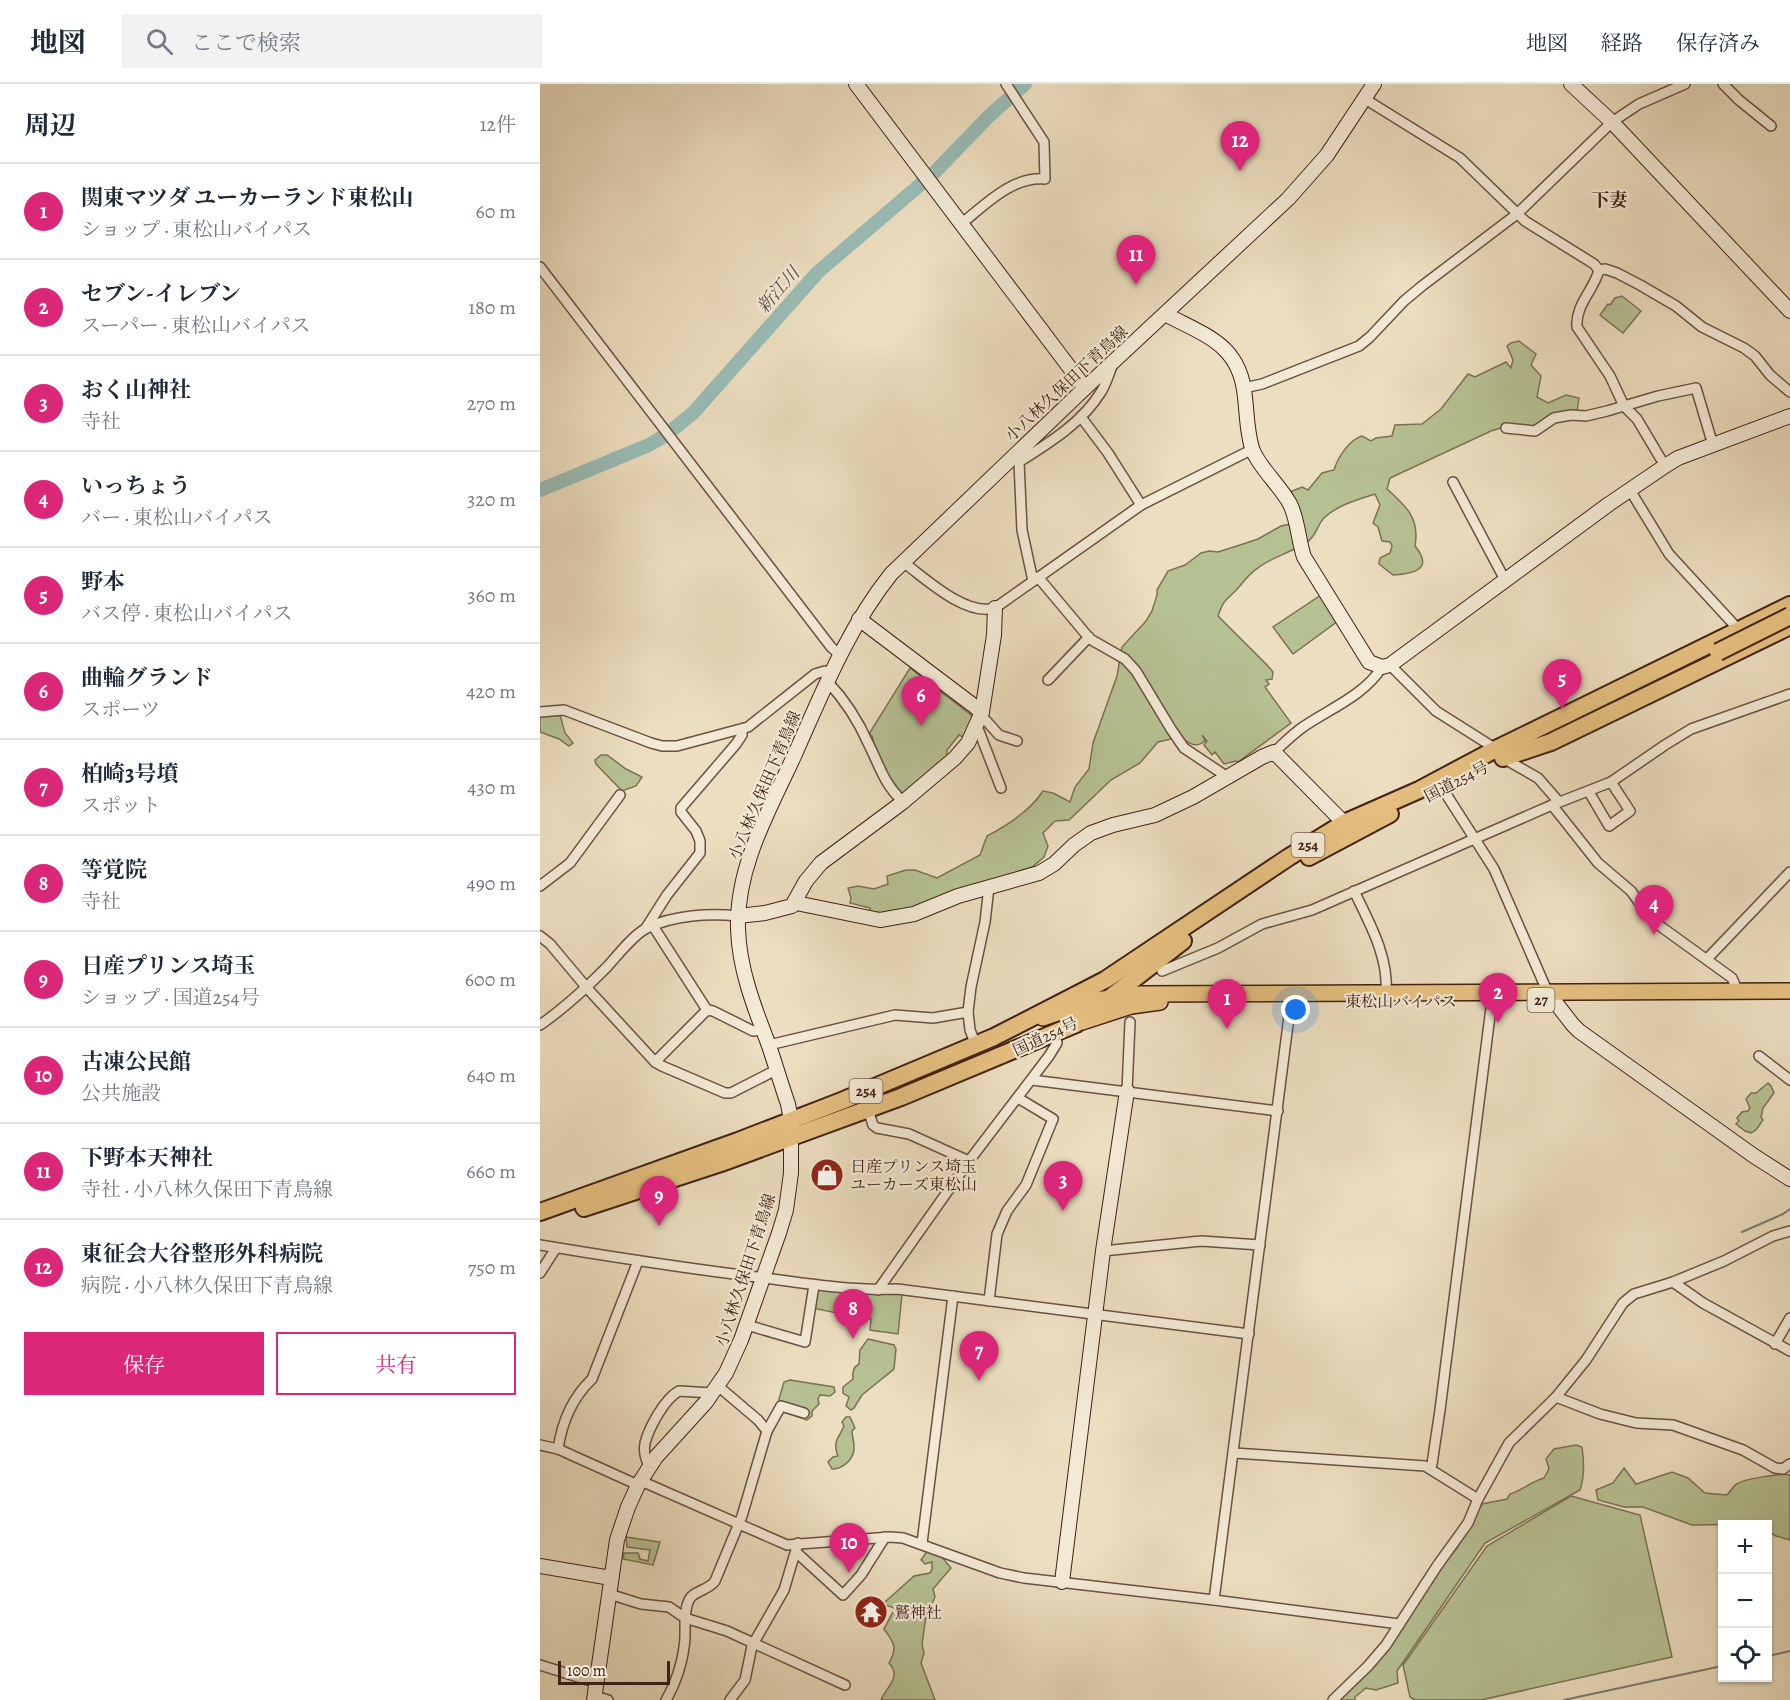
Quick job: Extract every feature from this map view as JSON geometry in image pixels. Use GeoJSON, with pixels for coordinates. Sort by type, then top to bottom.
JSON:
{"type":"FeatureCollection","features":[{"type":"Feature","properties":{"kind":"highway","name":"254"},"geometry":{"type":"LineString","coordinates":[[1500,754],[1738,629],[1790,605]]}},
{"type":"Feature","properties":{"kind":"highway","name":"254"},"geometry":{"type":"LineString","coordinates":[[1500,754],[1790,616]]}},
{"type":"Feature","properties":{"kind":"highway"},"geometry":{"type":"LineString","coordinates":[[1500,754],[1551,742],[1790,626]]}},
{"type":"Feature","properties":{"kind":"highway"},"geometry":{"type":"LineString","coordinates":[[1738,629],[1735,641],[1738,645],[1746,647]]}},
{"type":"Feature","properties":{"kind":"highway","name":"国道254号"},"geometry":{"type":"LineString","coordinates":[[540,1222],[702,1170],[994,1037],[1073,998],[1146,968],[1180,942],[1309,857],[1440,784],[1500,754]]}},
{"type":"Feature","properties":{"kind":"highway","name":"国道254号"},"geometry":{"type":"LineString","coordinates":[[540,1212],[792,1129],[868,1110],[1076,1024],[1111,997],[1133,988],[1146,968],[1289,857],[1344,823],[1440,784]]}},
{"type":"Feature","properties":{"kind":"main road"},"geometry":{"type":"LineString","coordinates":[[1146,968],[1141,976],[1141,982],[1155,998]]}},
{"type":"Feature","properties":{"kind":"main road","name":"27"},"geometry":{"type":"LineString","coordinates":[[1133,988],[1155,998]]}},
{"type":"Feature","properties":{"kind":"main road","name":"東松山バイパス"},"geometry":{"type":"LineString","coordinates":[[1155,998],[1291,1001],[1492,1000],[1551,996],[1790,992]]}},
{"type":"Feature","properties":{"kind":"main road","name":"東松山バイパス"},"geometry":{"type":"LineString","coordinates":[[1155,998],[1386,993],[1790,998]]}},
{"type":"Feature","properties":{"kind":"main road"},"geometry":{"type":"LineString","coordinates":[[994,1037],[1054,1014],[1111,997]]}},
{"type":"Feature","properties":{"kind":"main road","name":"27"},"geometry":{"type":"LineString","coordinates":[[1076,1024],[1155,998]]}},
{"type":"Feature","properties":{"kind":"street"},"geometry":{"type":"LineString","coordinates":[[856,84],[1084,387]]}},
{"type":"Feature","properties":{"kind":"street","name":"小八林久保田下青鳥線"},"geometry":{"type":"LineString","coordinates":[[598,1695],[617,1540],[640,1483],[649,1467],[662,1449],[715,1390],[735,1355],[786,1210],[791,1173],[792,1129],[740,952],[738,916],[742,884],[755,844],[839,654],[880,587],[903,562],[1017,458],[1084,387],[1288,199],[1308,178],[1345,130],[1374,84]]}},
{"type":"Feature","properties":{"kind":"street"},"geometry":{"type":"LineString","coordinates":[[1571,84],[1612,122],[1790,311]]}},
{"type":"Feature","properties":{"kind":"street"},"geometry":{"type":"LineString","coordinates":[[1244,388],[1262,384],[1359,346],[1413,293],[1516,214],[1612,122],[1640,104],[1684,84]]}},
{"type":"Feature","properties":{"kind":"street"},"geometry":{"type":"LineString","coordinates":[[1723,84],[1771,126]]}},
{"type":"Feature","properties":{"kind":"street"},"geometry":{"type":"LineString","coordinates":[[961,224],[1004,190],[1018,184],[1045,179],[1044,142],[1007,85]]}},
{"type":"Feature","properties":{"kind":"street"},"geometry":{"type":"LineString","coordinates":[[1365,99],[1460,158],[1516,214],[1594,264],[1599,270]]}},
{"type":"Feature","properties":{"kind":"street"},"geometry":{"type":"LineString","coordinates":[[540,267],[831,647],[839,654]]}},
{"type":"Feature","properties":{"kind":"street"},"geometry":{"type":"LineString","coordinates":[[1599,270],[1605,269],[1617,273],[1641,285],[1676,306],[1702,327],[1744,348],[1755,356],[1770,375],[1790,392]]}},
{"type":"Feature","properties":{"kind":"street"},"geometry":{"type":"LineString","coordinates":[[1599,270],[1582,304],[1577,318],[1577,327],[1606,370],[1624,406],[1637,419],[1665,466]]}},
{"type":"Feature","properties":{"kind":"street"},"geometry":{"type":"LineString","coordinates":[[1165,314],[1222,346],[1235,361],[1244,388],[1253,449],[1290,505],[1296,520],[1304,557],[1369,662],[1386,666],[1436,711],[1538,778],[1598,863],[1631,891],[1648,915],[1677,939],[1732,978],[1738,992]]}},
{"type":"Feature","properties":{"kind":"street"},"geometry":{"type":"LineString","coordinates":[[1114,361],[1102,390],[1081,417],[1048,444],[1017,458],[1021,470],[1022,530],[1035,579],[1089,637],[1125,659],[1136,671],[1184,748],[1226,776]]}},
{"type":"Feature","properties":{"kind":"street"},"geometry":{"type":"LineString","coordinates":[[1506,429],[1535,430],[1554,418],[1571,415],[1586,416],[1696,388],[1713,445]]}},
{"type":"Feature","properties":{"kind":"street"},"geometry":{"type":"LineString","coordinates":[[649,927],[675,919],[714,914],[738,916],[784,909],[796,903],[880,920],[914,914],[958,896],[1039,873],[1054,864],[1090,833],[1155,815],[1193,797],[1226,776],[1274,752],[1303,727],[1328,713],[1375,678],[1386,666],[1609,504],[1678,458],[1790,416]]}},
{"type":"Feature","properties":{"kind":"street"},"geometry":{"type":"LineString","coordinates":[[1081,417],[1108,453],[1141,505]]}},
{"type":"Feature","properties":{"kind":"street"},"geometry":{"type":"LineString","coordinates":[[903,562],[961,603],[980,609],[994,609],[1141,505],[1253,449]]}},
{"type":"Feature","properties":{"kind":"street"},"geometry":{"type":"LineString","coordinates":[[1453,482],[1505,580]]}},
{"type":"Feature","properties":{"kind":"street"},"geometry":{"type":"LineString","coordinates":[[1630,490],[1669,554],[1738,629]]}},
{"type":"Feature","properties":{"kind":"street"},"geometry":{"type":"LineString","coordinates":[[796,903],[806,881],[821,863],[903,802],[955,758],[968,743],[980,718],[994,635],[994,609]]}},
{"type":"Feature","properties":{"kind":"street"},"geometry":{"type":"LineString","coordinates":[[859,619],[999,735],[1017,741]]}},
{"type":"Feature","properties":{"kind":"street"},"geometry":{"type":"LineString","coordinates":[[1048,680],[1089,637]]}},
{"type":"Feature","properties":{"kind":"street"},"geometry":{"type":"LineString","coordinates":[[540,712],[564,710],[662,746],[677,746],[742,729],[754,723],[814,674],[825,670],[862,732],[884,780],[903,802]]}},
{"type":"Feature","properties":{"kind":"street"},"geometry":{"type":"LineString","coordinates":[[1146,968],[1218,948],[1262,924],[1312,910],[1555,804],[1611,782],[1691,729],[1790,694]]}},
{"type":"Feature","properties":{"kind":"street"},"geometry":{"type":"LineString","coordinates":[[980,718],[1001,788]]}},
{"type":"Feature","properties":{"kind":"street"},"geometry":{"type":"LineString","coordinates":[[540,1025],[587,988],[649,927],[667,895],[700,853],[700,842],[696,831],[681,812],[681,808],[736,744],[742,735],[742,729]]}},
{"type":"Feature","properties":{"kind":"street"},"geometry":{"type":"LineString","coordinates":[[1274,752],[1344,823]]}},
{"type":"Feature","properties":{"kind":"street"},"geometry":{"type":"LineString","coordinates":[[1589,792],[1609,826],[1630,811],[1611,782]]}},
{"type":"Feature","properties":{"kind":"street"},"geometry":{"type":"LineString","coordinates":[[1440,784],[1494,869],[1551,996],[1579,1031],[1754,1156],[1790,1179]]}},
{"type":"Feature","properties":{"kind":"street"},"geometry":{"type":"LineString","coordinates":[[540,886],[570,863],[620,795]]}},
{"type":"Feature","properties":{"kind":"street"},"geometry":{"type":"LineString","coordinates":[[1707,959],[1790,872]]}},
{"type":"Feature","properties":{"kind":"street"},"geometry":{"type":"LineString","coordinates":[[976,1044],[970,1030],[968,1012],[971,987],[986,922],[988,887]]}},
{"type":"Feature","properties":{"kind":"street"},"geometry":{"type":"LineString","coordinates":[[1354,891],[1374,932],[1383,961],[1386,993]]}},
{"type":"Feature","properties":{"kind":"street"},"geometry":{"type":"LineString","coordinates":[[649,927],[707,1010],[753,1031],[763,1030]]}},
{"type":"Feature","properties":{"kind":"street"},"geometry":{"type":"LineString","coordinates":[[540,936],[550,944],[655,1062],[725,1093],[731,1093],[776,1070]]}},
{"type":"Feature","properties":{"kind":"street"},"geometry":{"type":"LineString","coordinates":[[1430,1468],[1440,1410],[1492,1000]]}},
{"type":"Feature","properties":{"kind":"street"},"geometry":{"type":"LineString","coordinates":[[1214,1600],[1291,1001]]}},
{"type":"Feature","properties":{"kind":"street"},"geometry":{"type":"LineString","coordinates":[[655,1062],[707,1010]]}},
{"type":"Feature","properties":{"kind":"street"},"geometry":{"type":"LineString","coordinates":[[769,1045],[895,1015],[933,1018],[968,1012]]}},
{"type":"Feature","properties":{"kind":"street"},"geometry":{"type":"LineString","coordinates":[[1062,1582],[1103,1251],[1127,1091],[1130,1022]]}},
{"type":"Feature","properties":{"kind":"street"},"geometry":{"type":"LineString","coordinates":[[878,1290],[969,1161],[1055,1047],[1057,1043],[1055,1033]]}},
{"type":"Feature","properties":{"kind":"street"},"geometry":{"type":"LineString","coordinates":[[1759,1056],[1790,1080]]}},
{"type":"Feature","properties":{"kind":"street"},"geometry":{"type":"LineString","coordinates":[[1032,1080],[1278,1111]]}},
{"type":"Feature","properties":{"kind":"street"},"geometry":{"type":"LineString","coordinates":[[990,1300],[997,1234],[1007,1211],[1026,1185],[1053,1119],[1018,1098]]}},
{"type":"Feature","properties":{"kind":"street"},"geometry":{"type":"LineString","coordinates":[[868,1110],[873,1125],[877,1128],[909,1134],[969,1161]]}},
{"type":"Feature","properties":{"kind":"street"},"geometry":{"type":"LineString","coordinates":[[1333,1700],[1386,1645],[1468,1523],[1478,1499],[1509,1443],[1556,1397],[1586,1360],[1623,1303],[1634,1294],[1673,1282],[1724,1261],[1773,1236],[1790,1231]]}},
{"type":"Feature","properties":{"kind":"street"},"geometry":{"type":"LineString","coordinates":[[1103,1251],[1201,1241],[1260,1245]]}},
{"type":"Feature","properties":{"kind":"street"},"geometry":{"type":"LineString","coordinates":[[540,1245],[814,1285],[878,1290],[897,1289],[1249,1334]]}},
{"type":"Feature","properties":{"kind":"street"},"geometry":{"type":"LineString","coordinates":[[540,1272],[556,1248]]}},
{"type":"Feature","properties":{"kind":"street"},"geometry":{"type":"LineString","coordinates":[[558,1449],[562,1427],[579,1391],[592,1379],[638,1261]]}},
{"type":"Feature","properties":{"kind":"street"},"geometry":{"type":"LineString","coordinates":[[1673,1282],[1703,1303],[1790,1351]]}},
{"type":"Feature","properties":{"kind":"street"},"geometry":{"type":"LineString","coordinates":[[747,1325],[805,1342],[814,1285]]}},
{"type":"Feature","properties":{"kind":"street"},"geometry":{"type":"LineString","coordinates":[[922,1543],[953,1296]]}},
{"type":"Feature","properties":{"kind":"street"},"geometry":{"type":"LineString","coordinates":[[1775,1344],[1790,1318]]}},
{"type":"Feature","properties":{"kind":"street"},"geometry":{"type":"LineString","coordinates":[[649,1467],[644,1454],[645,1443],[656,1418],[667,1401],[679,1391],[715,1390],[758,1420],[767,1431]]}},
{"type":"Feature","properties":{"kind":"street"},"geometry":{"type":"LineString","coordinates":[[1556,1397],[1600,1414],[1636,1423],[1673,1425],[1743,1450],[1775,1468],[1783,1469],[1790,1464]]}},
{"type":"Feature","properties":{"kind":"street"},"geometry":{"type":"LineString","coordinates":[[666,1700],[674,1683],[685,1644],[685,1618],[690,1597],[711,1586],[715,1581],[739,1524],[767,1431],[781,1406],[804,1413]]}},
{"type":"Feature","properties":{"kind":"street"},"geometry":{"type":"LineString","coordinates":[[540,1445],[558,1449],[797,1548],[885,1537],[903,1538],[1000,1573],[1399,1624]]}},
{"type":"Feature","properties":{"kind":"street"},"geometry":{"type":"LineString","coordinates":[[1234,1453],[1425,1466],[1478,1499]]}},
{"type":"Feature","properties":{"kind":"street"},"geometry":{"type":"LineString","coordinates":[[797,1548],[843,1595],[861,1575],[885,1537]]}},
{"type":"Feature","properties":{"kind":"street"},"geometry":{"type":"LineString","coordinates":[[730,1700],[745,1680],[754,1642],[783,1590],[797,1548]]}},
{"type":"Feature","properties":{"kind":"street"},"geometry":{"type":"LineString","coordinates":[[540,1566],[611,1578]]}},
{"type":"Feature","properties":{"kind":"street"},"geometry":{"type":"LineString","coordinates":[[609,1594],[641,1604],[669,1607],[685,1618],[754,1642],[845,1685]]}},
{"type":"Feature","properties":{"kind":"street"},"geometry":{"type":"LineString","coordinates":[[540,1665],[598,1695]]}},
{"type":"Feature","properties":{"kind":"green space"},"geometry":{"type":"Polygon","coordinates":[[[1622,296],[1641,311],[1623,333],[1600,315],[1608,304],[1610,305],[1615,298],[1622,296]]]}},
{"type":"Feature","properties":{"kind":"green space"},"geometry":{"type":"Polygon","coordinates":[[[1519,341],[1536,354],[1531,365],[1541,376],[1537,397],[1548,403],[1566,395],[1579,398],[1577,412],[1533,427],[1504,427],[1491,431],[1390,478],[1387,489],[1406,507],[1413,520],[1415,546],[1423,560],[1419,569],[1393,575],[1379,564],[1380,558],[1390,553],[1392,546],[1390,542],[1382,541],[1378,527],[1373,523],[1380,505],[1375,494],[1349,503],[1330,513],[1322,520],[1310,539],[1255,570],[1223,605],[1218,616],[1273,672],[1272,679],[1266,680],[1269,684],[1265,687],[1291,723],[1238,762],[1224,764],[1215,752],[1212,755],[1204,745],[1207,741],[1202,735],[1205,741],[1198,745],[1180,737],[1158,742],[1140,763],[1111,780],[1069,820],[1055,821],[1043,833],[1048,846],[1044,857],[1032,867],[945,895],[908,913],[886,915],[870,913],[870,908],[850,903],[848,888],[858,886],[874,889],[888,884],[887,876],[906,870],[915,870],[937,878],[980,855],[987,836],[1018,817],[1043,791],[1053,793],[1070,802],[1075,787],[1089,769],[1093,743],[1117,676],[1122,647],[1146,621],[1152,611],[1157,590],[1168,571],[1185,565],[1201,553],[1218,552],[1258,539],[1281,526],[1300,522],[1290,492],[1302,487],[1308,490],[1322,473],[1334,470],[1345,450],[1357,438],[1362,436],[1371,441],[1392,436],[1395,425],[1422,424],[1441,409],[1468,374],[1475,377],[1506,362],[1511,368],[1513,360],[1507,346],[1519,341]]]}},
{"type":"Feature","properties":{"kind":"green space"},"geometry":{"type":"Polygon","coordinates":[[[1321,595],[1338,621],[1293,654],[1273,627],[1321,595]]]}},
{"type":"Feature","properties":{"kind":"green space"},"geometry":{"type":"Polygon","coordinates":[[[910,668],[971,715],[972,720],[963,737],[959,735],[947,750],[947,757],[901,797],[887,776],[879,760],[872,736],[869,734],[910,668]]]}},
{"type":"Feature","properties":{"kind":"green space"},"geometry":{"type":"Polygon","coordinates":[[[558,714],[565,733],[573,743],[569,746],[559,739],[540,732],[540,717],[558,714]]]}},
{"type":"Feature","properties":{"kind":"green space"},"geometry":{"type":"Polygon","coordinates":[[[601,755],[607,755],[642,777],[636,786],[622,791],[596,764],[595,760],[601,755]]]}},
{"type":"Feature","properties":{"kind":"green space"},"geometry":{"type":"Polygon","coordinates":[[[1768,1083],[1774,1093],[1763,1108],[1761,1117],[1763,1120],[1756,1130],[1751,1133],[1745,1131],[1736,1124],[1742,1112],[1750,1108],[1746,1099],[1751,1093],[1756,1093],[1768,1083]]]}},
{"type":"Feature","properties":{"kind":"green space"},"geometry":{"type":"Polygon","coordinates":[[[817,1288],[902,1294],[898,1334],[870,1330],[871,1319],[851,1320],[851,1316],[813,1308],[817,1288]]]}},
{"type":"Feature","properties":{"kind":"green space"},"geometry":{"type":"Polygon","coordinates":[[[868,1339],[894,1345],[896,1349],[894,1369],[862,1395],[851,1410],[846,1406],[849,1397],[843,1393],[843,1387],[853,1379],[853,1370],[859,1364],[860,1350],[868,1339]]]}},
{"type":"Feature","properties":{"kind":"green space"},"geometry":{"type":"Polygon","coordinates":[[[790,1380],[834,1387],[835,1392],[830,1396],[820,1395],[819,1404],[807,1420],[784,1412],[787,1403],[780,1403],[784,1382],[790,1380]]]}},
{"type":"Feature","properties":{"kind":"green space"},"geometry":{"type":"Polygon","coordinates":[[[846,1417],[850,1417],[855,1428],[852,1431],[853,1455],[844,1465],[832,1469],[828,1462],[838,1456],[836,1443],[844,1426],[842,1422],[846,1417]]]}},
{"type":"Feature","properties":{"kind":"green space"},"geometry":{"type":"Polygon","coordinates":[[[1576,1445],[1582,1447],[1583,1458],[1580,1490],[1485,1543],[1397,1671],[1398,1683],[1376,1690],[1366,1688],[1355,1697],[1355,1700],[1338,1700],[1457,1548],[1482,1504],[1507,1499],[1510,1494],[1544,1478],[1549,1469],[1546,1459],[1554,1449],[1576,1445]]]}},
{"type":"Feature","properties":{"kind":"green space"},"geometry":{"type":"Polygon","coordinates":[[[1624,1468],[1636,1484],[1672,1472],[1688,1478],[1705,1493],[1727,1495],[1734,1486],[1747,1480],[1790,1475],[1790,1540],[1772,1534],[1772,1520],[1718,1520],[1718,1525],[1692,1525],[1643,1507],[1624,1507],[1598,1500],[1596,1490],[1613,1483],[1624,1468]]]}},
{"type":"Feature","properties":{"kind":"green space"},"geometry":{"type":"Polygon","coordinates":[[[1571,1496],[1640,1515],[1672,1657],[1481,1700],[1415,1700],[1410,1697],[1403,1665],[1487,1546],[1571,1496]]]}},
{"type":"Feature","properties":{"kind":"green space"},"geometry":{"type":"Polygon","coordinates":[[[626,1537],[660,1542],[653,1565],[623,1559],[624,1553],[638,1553],[640,1559],[648,1561],[650,1550],[627,1547],[626,1537]]]}},
{"type":"Feature","properties":{"kind":"green space"},"geometry":{"type":"Polygon","coordinates":[[[928,1550],[941,1556],[951,1568],[933,1589],[935,1597],[926,1617],[922,1644],[924,1653],[921,1663],[935,1700],[881,1700],[894,1677],[893,1668],[889,1663],[894,1645],[884,1629],[895,1608],[885,1605],[885,1602],[914,1576],[930,1573],[932,1562],[925,1564],[921,1560],[928,1550]]]}},
{"type":"Feature","properties":{"kind":"waterway","name":"新江川"},"geometry":{"type":"LineString","coordinates":[[540,490],[649,445],[666,435],[693,413],[818,272],[935,172],[989,116],[1025,84]]}},
{"type":"Feature","properties":{"kind":"waterway"},"geometry":{"type":"LineString","coordinates":[[1742,1232],[1790,1209]]}},
{"type":"Feature","properties":{"kind":"waterway"},"geometry":{"type":"LineString","coordinates":[[1772,1655],[1790,1651]]}},
{"type":"Feature","properties":{"kind":"waterway"},"geometry":{"type":"LineString","coordinates":[[1564,1700],[1718,1667]]}},
{"type":"Feature","properties":{"kind":"place","name":"東征会大谷整形外科病院"},"geometry":{"type":"Point","coordinates":[1240,171]}},
{"type":"Feature","properties":{"kind":"place","name":"下野本天神社"},"geometry":{"type":"Point","coordinates":[1136,285]}},
{"type":"Feature","properties":{"kind":"place","name":"野本"},"geometry":{"type":"Point","coordinates":[1562,709]}},
{"type":"Feature","properties":{"kind":"place","name":"曲輪グランド"},"geometry":{"type":"Point","coordinates":[921,726]}},
{"type":"Feature","properties":{"kind":"place","name":"いっちょう"},"geometry":{"type":"Point","coordinates":[1654,935]}},
{"type":"Feature","properties":{"kind":"place","name":"セブン-イレブン"},"geometry":{"type":"Point","coordinates":[1498,1023]}},
{"type":"Feature","properties":{"kind":"place","name":"関東マツダ ユーカーランド東松山"},"geometry":{"type":"Point","coordinates":[1227,1029]}},
{"type":"Feature","properties":{"kind":"place","name":"日産プリンス埼玉 ユーカーズ東松山"},"geometry":{"type":"Point","coordinates":[827,1175]}},
{"type":"Feature","properties":{"kind":"place","name":"おく山神社"},"geometry":{"type":"Point","coordinates":[1063,1211]}},
{"type":"Feature","properties":{"kind":"place","name":"日産プリンス埼玉"},"geometry":{"type":"Point","coordinates":[659,1226]}},
{"type":"Feature","properties":{"kind":"place","name":"等覚院"},"geometry":{"type":"Point","coordinates":[853,1339]}},
{"type":"Feature","properties":{"kind":"place","name":"柏崎3号墳"},"geometry":{"type":"Point","coordinates":[979,1381]}},
{"type":"Feature","properties":{"kind":"place","name":"古凍公民館"},"geometry":{"type":"Point","coordinates":[849,1573]}},
{"type":"Feature","properties":{"kind":"place","name":"鷲神社"},"geometry":{"type":"Point","coordinates":[871,1612]}},
{"type":"Feature","properties":{"kind":"district","name":"下妻"},"geometry":{"type":"Point","coordinates":[1609,200]}}]}
